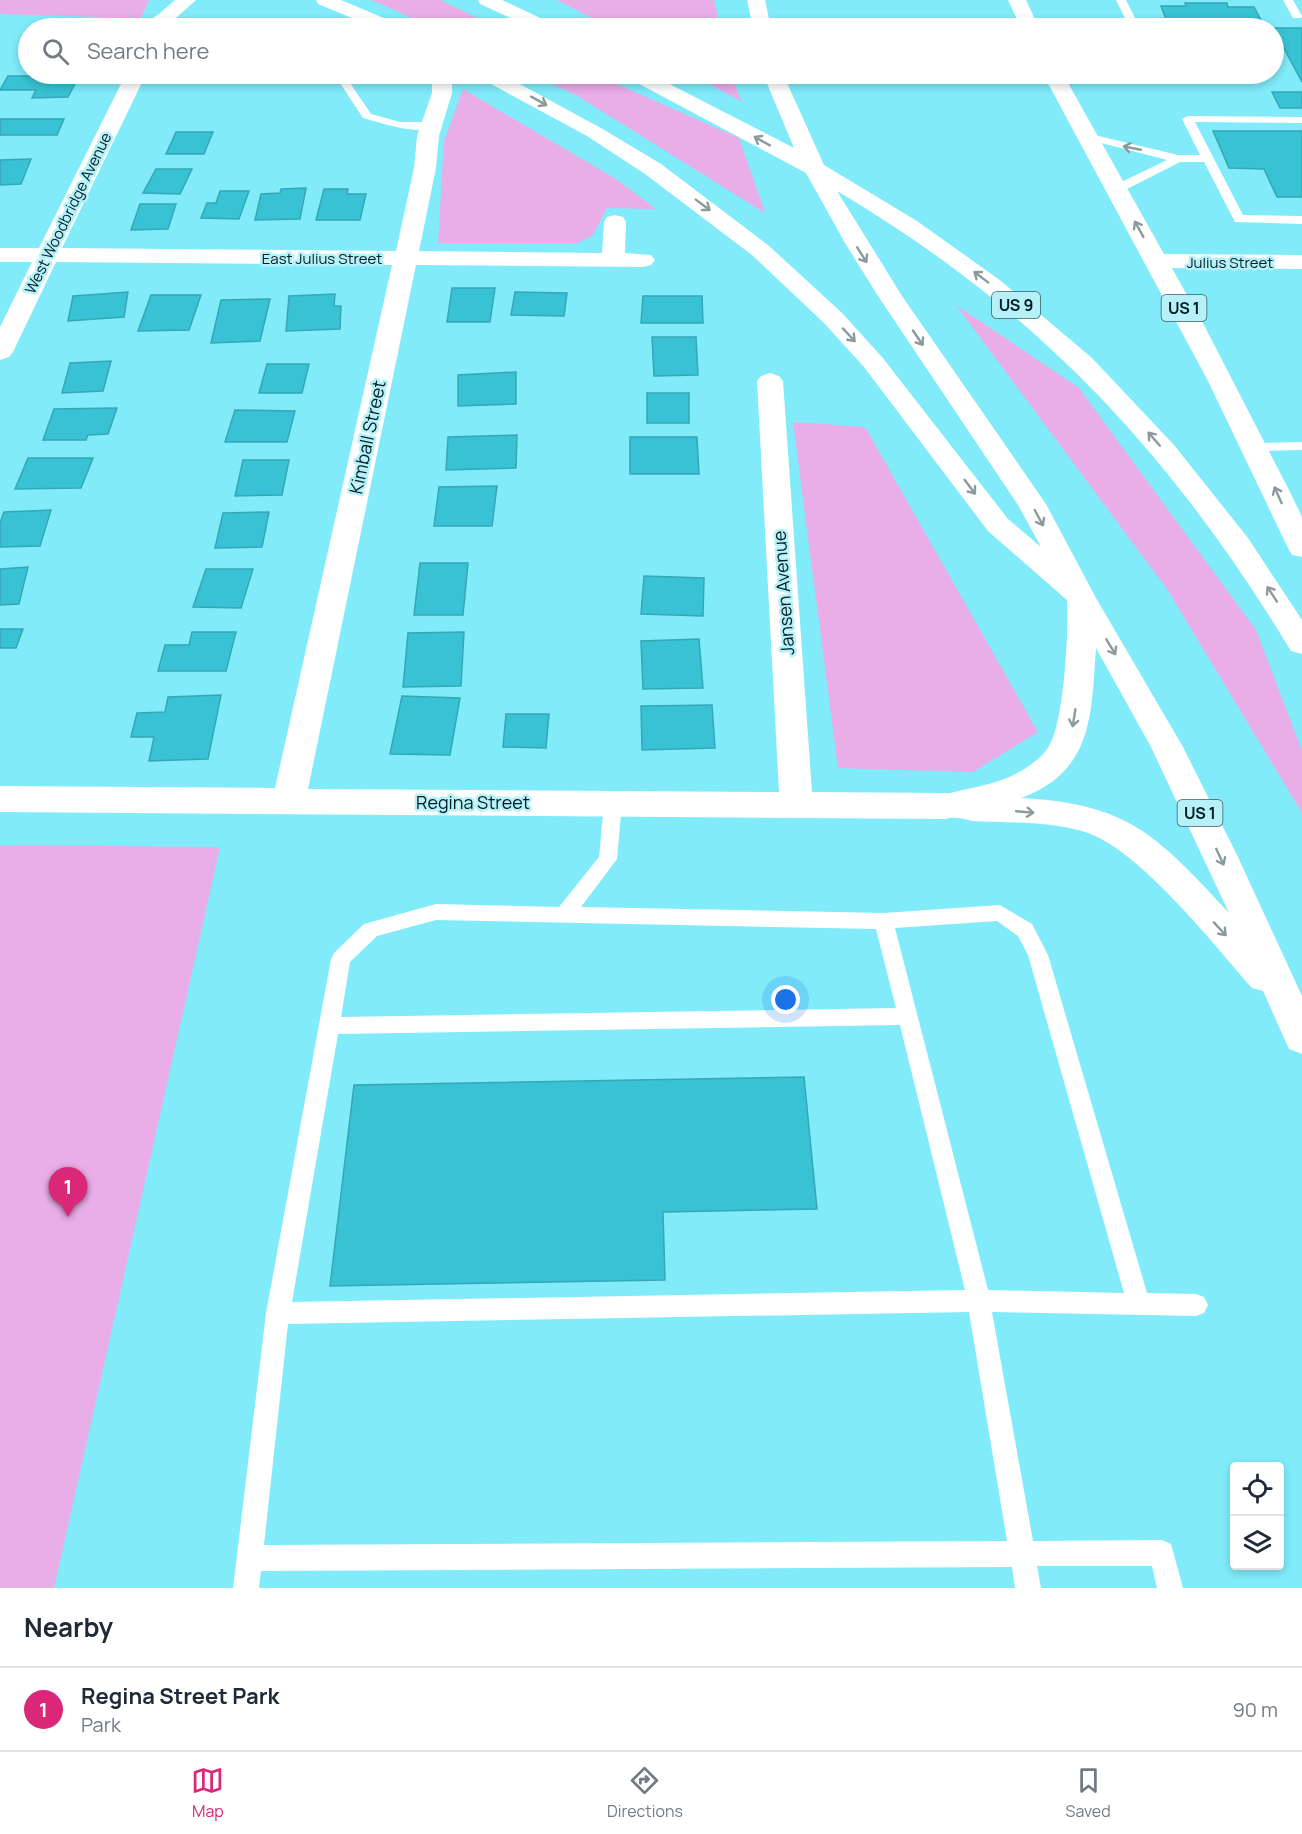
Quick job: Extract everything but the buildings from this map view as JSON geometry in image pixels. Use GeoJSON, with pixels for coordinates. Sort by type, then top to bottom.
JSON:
{"type":"FeatureCollection","features":[{"type":"Feature","properties":{"kind":"main road"},"geometry":{"type":"LineString","coordinates":[[162,18],[167,0]]}},
{"type":"Feature","properties":{"kind":"main road"},"geometry":{"type":"LineString","coordinates":[[167,18],[188,0]]}},
{"type":"Feature","properties":{"kind":"main road"},"geometry":{"type":"LineString","coordinates":[[326,0],[368,18]]}},
{"type":"Feature","properties":{"kind":"main road"},"geometry":{"type":"LineString","coordinates":[[487,0],[525,18]]}},
{"type":"Feature","properties":{"kind":"main road"},"geometry":{"type":"LineString","coordinates":[[1017,0],[1025,18]]}},
{"type":"Feature","properties":{"kind":"main road"},"geometry":{"type":"LineString","coordinates":[[1033,18],[1041,0]]}},
{"type":"Feature","properties":{"kind":"main road"},"geometry":{"type":"LineString","coordinates":[[754,2],[759,18]]}},
{"type":"Feature","properties":{"kind":"main road","name":"West Woodbridge Avenue"},"geometry":{"type":"LineString","coordinates":[[0,352],[131,84]]}},
{"type":"Feature","properties":{"kind":"main road","name":"Kimball Street"},"geometry":{"type":"LineString","coordinates":[[289,801],[425,168],[426,146],[442,93],[442,84]]}},
{"type":"Feature","properties":{"kind":"main road"},"geometry":{"type":"LineString","coordinates":[[505,84],[594,132],[653,169],[760,250],[825,310],[866,354],[998,525],[1081,597],[1083,616],[1074,718],[1064,748],[1056,762],[1041,775],[1024,785],[946,806]]}},
{"type":"Feature","properties":{"kind":"main road","name":"US 9"},"geometry":{"type":"LineString","coordinates":[[654,84],[743,130],[892,216],[959,261],[1031,317],[1101,382],[1164,450],[1251,561],[1302,644]]}},
{"type":"Feature","properties":{"kind":"main road","name":"US 1"},"geometry":{"type":"LineString","coordinates":[[777,84],[789,119],[860,253],[1033,507],[1081,597],[1167,747],[1223,862],[1302,1038]]}},
{"type":"Feature","properties":{"kind":"main road","name":"US 1"},"geometry":{"type":"LineString","coordinates":[[1058,84],[1194,326],[1256,447],[1302,548]]}},
{"type":"Feature","properties":{"kind":"main road"},"geometry":{"type":"LineString","coordinates":[[613,260],[615,222]]}},
{"type":"Feature","properties":{"kind":"main road","name":"East Julius Street"},"geometry":{"type":"LineString","coordinates":[[0,255],[643,260]]}},
{"type":"Feature","properties":{"kind":"main road","name":"Julius Street"},"geometry":{"type":"LineString","coordinates":[[1157,261],[1302,262]]}},
{"type":"Feature","properties":{"kind":"main road","name":"Jansen Avenue"},"geometry":{"type":"LineString","coordinates":[[770,381],[796,805]]}},
{"type":"Feature","properties":{"kind":"main road","name":"Regina Street"},"geometry":{"type":"LineString","coordinates":[[0,798],[946,806]]}},
{"type":"Feature","properties":{"kind":"main road"},"geometry":{"type":"LineString","coordinates":[[946,806],[1070,816],[1092,820],[1110,828],[1167,872],[1284,998]]}},
{"type":"Feature","properties":{"kind":"lane"},"geometry":{"type":"LineString","coordinates":[[1121,0],[1130,18]]}},
{"type":"Feature","properties":{"kind":"lane"},"geometry":{"type":"LineString","coordinates":[[1288,0],[1297,16]]}},
{"type":"Feature","properties":{"kind":"lane"},"geometry":{"type":"LineString","coordinates":[[346,84],[368,116],[400,125],[431,125]]}},
{"type":"Feature","properties":{"kind":"lane"},"geometry":{"type":"LineString","coordinates":[[1302,120],[1188,119],[1239,219],[1302,220]]}},
{"type":"Feature","properties":{"kind":"lane"},"geometry":{"type":"LineString","coordinates":[[1086,136],[1179,159],[1208,158]]}},
{"type":"Feature","properties":{"kind":"lane"},"geometry":{"type":"LineString","coordinates":[[1117,189],[1179,159]]}},
{"type":"Feature","properties":{"kind":"lane"},"geometry":{"type":"LineString","coordinates":[[1256,447],[1302,446]]}},
{"type":"Feature","properties":{"kind":"lane"},"geometry":{"type":"LineString","coordinates":[[564,914],[608,860],[614,803]]}},
{"type":"Feature","properties":{"kind":"lane"},"geometry":{"type":"LineString","coordinates":[[246,1588],[278,1313],[341,959],[371,930],[436,912],[884,921],[1000,913],[1025,930],[1038,955],[1139,1304]]}},
{"type":"Feature","properties":{"kind":"lane"},"geometry":{"type":"LineString","coordinates":[[884,921],[979,1301],[1028,1588]]}},
{"type":"Feature","properties":{"kind":"lane"},"geometry":{"type":"LineString","coordinates":[[329,1026],[907,1016]]}},
{"type":"Feature","properties":{"kind":"lane"},"geometry":{"type":"LineString","coordinates":[[278,1313],[979,1301],[1196,1305]]}},
{"type":"Feature","properties":{"kind":"lane"},"geometry":{"type":"LineString","coordinates":[[250,1558],[1162,1553],[1170,1588]]}},
{"type":"Feature","properties":{"kind":"shaded area"},"geometry":{"type":"Polygon","coordinates":[[[0,0],[149,0],[141,18],[0,14],[0,0]]]}},
{"type":"Feature","properties":{"kind":"shaded area"},"geometry":{"type":"Polygon","coordinates":[[[371,0],[440,0],[478,18],[412,18],[371,0]]]}},
{"type":"Feature","properties":{"kind":"shaded area"},"geometry":{"type":"Polygon","coordinates":[[[557,0],[714,0],[718,18],[592,18],[557,0]]]}},
{"type":"Feature","properties":{"kind":"shaded area"},"geometry":{"type":"Polygon","coordinates":[[[552,84],[617,84],[739,138],[765,213],[576,95],[552,84]]]}},
{"type":"Feature","properties":{"kind":"shaded area"},"geometry":{"type":"Polygon","coordinates":[[[709,84],[734,84],[742,102],[709,84]]]}},
{"type":"Feature","properties":{"kind":"shaded area"},"geometry":{"type":"Polygon","coordinates":[[[463,89],[616,179],[656,209],[607,208],[593,235],[578,243],[438,243],[444,141],[463,89]]]}},
{"type":"Feature","properties":{"kind":"shaded area"},"geometry":{"type":"Polygon","coordinates":[[[956,305],[1079,388],[1256,630],[1302,751],[1302,813],[1167,589],[956,305]]]}},
{"type":"Feature","properties":{"kind":"shaded area"},"geometry":{"type":"Polygon","coordinates":[[[793,422],[865,427],[1038,732],[973,772],[838,768],[793,422]]]}},
{"type":"Feature","properties":{"kind":"shaded area"},"geometry":{"type":"Polygon","coordinates":[[[0,845],[220,847],[54,1588],[0,1588],[0,845]]]}},
{"type":"Feature","properties":{"kind":"place","name":"Regina Street Park"},"geometry":{"type":"Point","coordinates":[68,1217]}}]}
